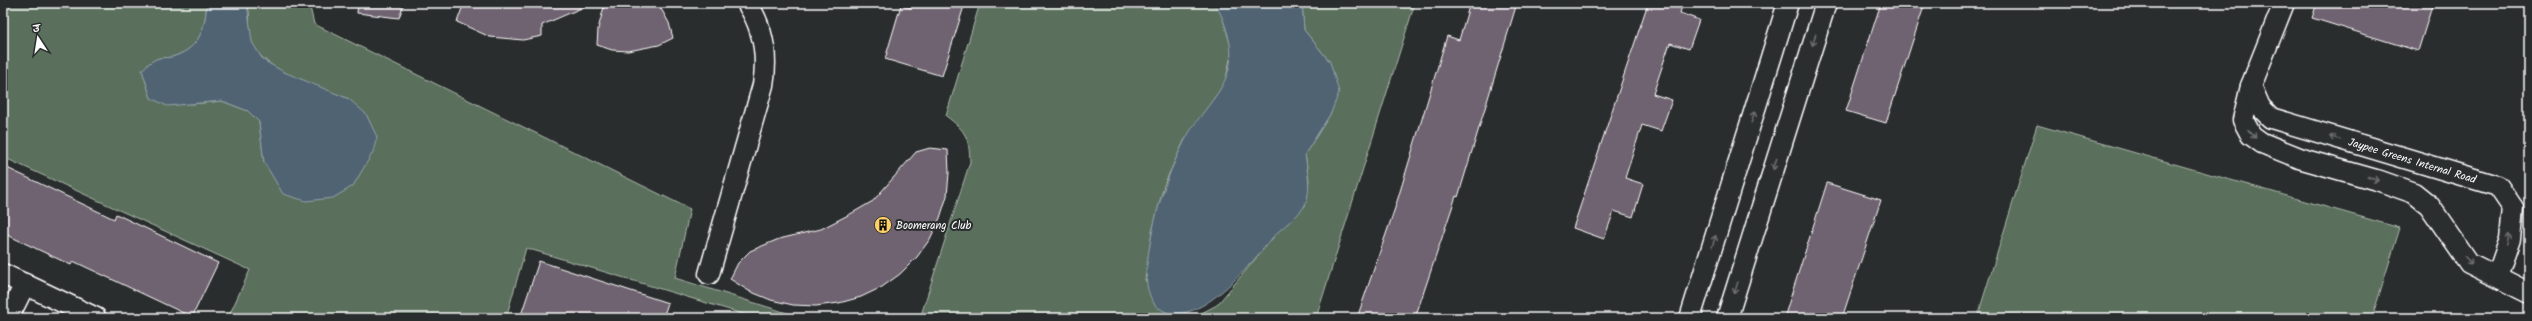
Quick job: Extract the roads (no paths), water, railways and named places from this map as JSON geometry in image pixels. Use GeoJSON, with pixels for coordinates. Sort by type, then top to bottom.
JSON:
{"type":"FeatureCollection","features":[{"type":"Feature","properties":{"kind":"street"},"geometry":{"type":"LineString","coordinates":[[709,274],[763,85],[767,62],[761,30],[748,3]]}},
{"type":"Feature","properties":{"kind":"street"},"geometry":{"type":"LineString","coordinates":[[1690,318],[1788,3]]}},
{"type":"Feature","properties":{"kind":"street"},"geometry":{"type":"LineString","coordinates":[[1727,318],[1826,3]]}},
{"type":"Feature","properties":{"kind":"street"},"geometry":{"type":"LineString","coordinates":[[2284,3],[2251,86],[2243,120],[2251,135],[2262,143],[2302,159],[2380,181],[2414,193],[2429,205],[2468,263],[2497,276],[2520,290],[2529,293]]}},
{"type":"Feature","properties":{"kind":"street","name":"Jaypee Greens Internal Road"},"geometry":{"type":"LineString","coordinates":[[2251,86],[2260,107],[2271,118],[2498,186],[2513,208],[2510,239],[2497,276]]}},
{"type":"Feature","properties":{"kind":"street"},"geometry":{"type":"LineString","coordinates":[[3,274],[96,318]]}},
{"type":"Feature","properties":{"kind":"street"},"geometry":{"type":"LineString","coordinates":[[8,318],[24,284]]}},
{"type":"Feature","properties":{"kind":"water"},"geometry":{"type":"Polygon","coordinates":[[[207,3],[247,3],[252,42],[263,60],[284,72],[349,99],[366,114],[377,137],[373,152],[353,186],[333,198],[306,201],[283,194],[264,162],[259,122],[248,111],[222,101],[167,106],[151,98],[142,70],[154,60],[180,54],[193,45],[201,33],[207,3]]]}},
{"type":"Feature","properties":{"kind":"water"},"geometry":{"type":"Polygon","coordinates":[[[1213,3],[1302,3],[1304,30],[1330,62],[1339,92],[1331,113],[1305,154],[1309,186],[1307,199],[1303,209],[1273,237],[1241,274],[1212,299],[1197,308],[1183,313],[1168,313],[1155,305],[1147,285],[1146,271],[1151,236],[1171,170],[1183,144],[1191,130],[1218,93],[1225,81],[1229,67],[1231,52],[1228,35],[1221,14],[1213,3]]]}},
{"type":"Feature","properties":{"kind":"place","name":"Boomerang Club"},"geometry":{"type":"Point","coordinates":[883,225]}}]}
